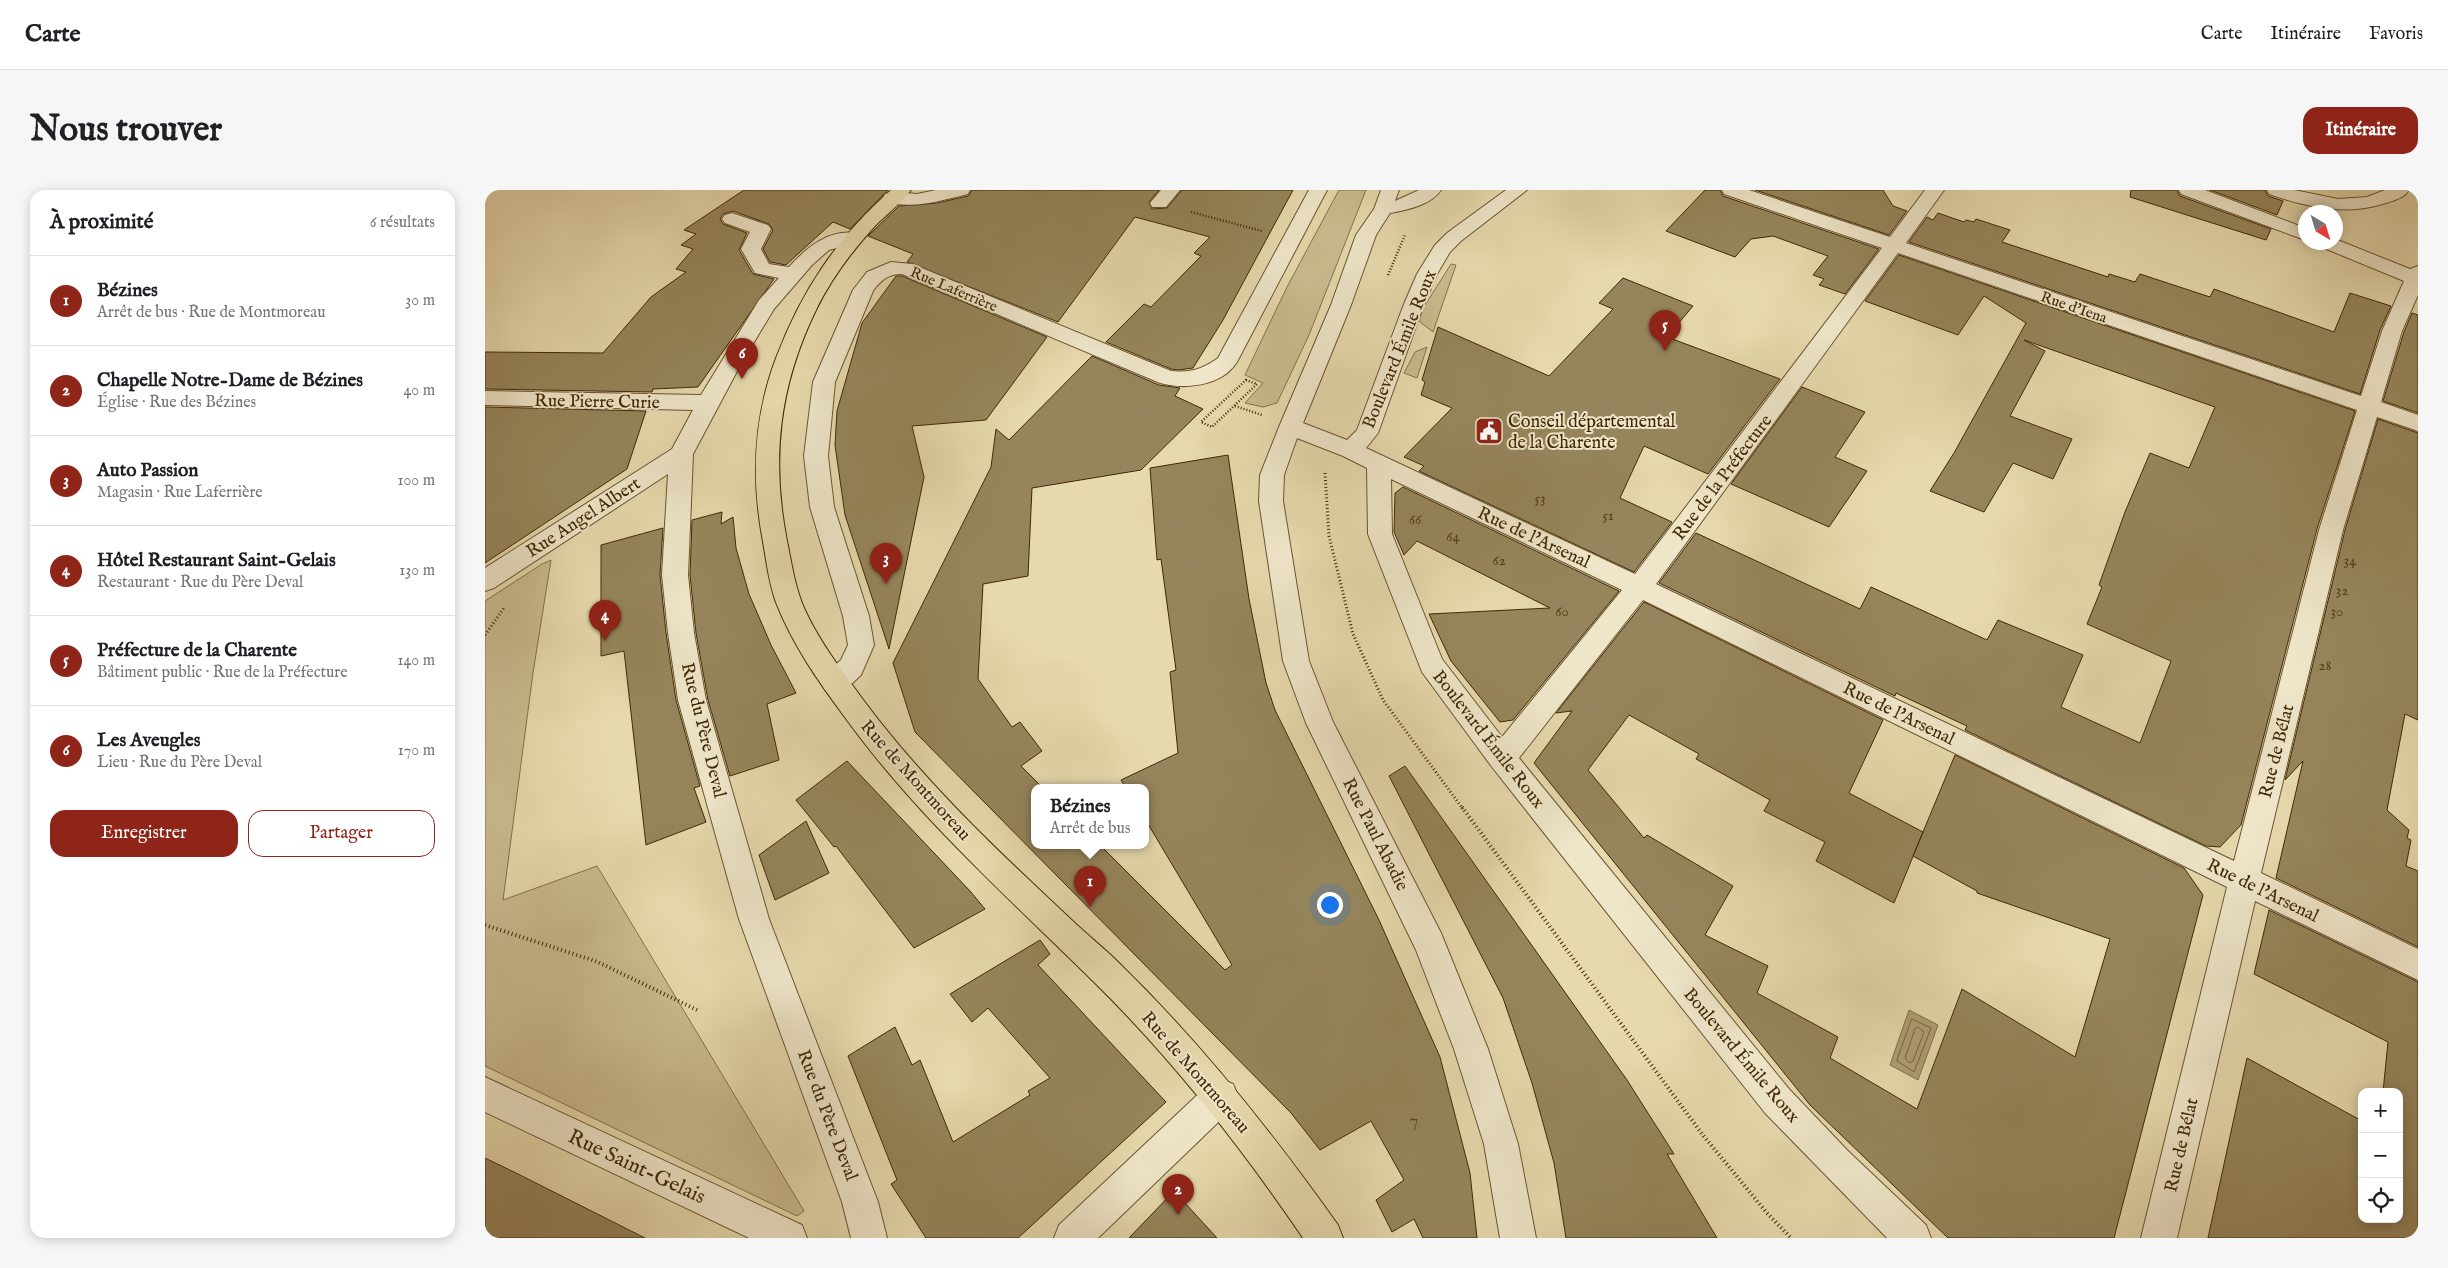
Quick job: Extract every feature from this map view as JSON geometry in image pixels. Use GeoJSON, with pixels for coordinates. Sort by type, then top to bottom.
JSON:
{"type":"FeatureCollection","features":[{"type":"Feature","properties":{"kind":"main road","name":"Rue de Montmoreau"},"geometry":{"type":"LineString","coordinates":[[897,194],[853,238],[828,271],[798,326],[778,383],[765,443],[766,502],[786,594],[807,639],[873,737],[940,811],[1060,931],[1105,972],[1221,1096],[1283,1175],[1325,1238]]}},
{"type":"Feature","properties":{"kind":"street"},"geometry":{"type":"LineString","coordinates":[[897,194],[917,200],[961,190]]}},
{"type":"Feature","properties":{"kind":"street","name":"Rue Laferrière"},"geometry":{"type":"LineString","coordinates":[[835,682],[852,667],[861,645],[857,616],[822,507],[815,456],[824,382],[863,290],[874,276],[891,268],[905,268],[1168,378],[1185,380],[1207,376],[1226,362],[1318,190]]}},
{"type":"Feature","properties":{"kind":"street"},"geometry":{"type":"LineString","coordinates":[[1379,464],[1351,450],[1279,422],[1341,305],[1366,234],[1387,199],[1408,204],[1432,190]]}},
{"type":"Feature","properties":{"kind":"street","name":"Boulevard Émile Roux"},"geometry":{"type":"LineString","coordinates":[[1351,450],[1367,432],[1414,304],[1427,274],[1442,249],[1454,237],[1518,190]]}},
{"type":"Feature","properties":{"kind":"street","name":"Rue d'Iena"},"geometry":{"type":"LineString","coordinates":[[1731,190],[2418,422]]}},
{"type":"Feature","properties":{"kind":"street","name":"Rue de la Préfecture"},"geometry":{"type":"LineString","coordinates":[[1502,758],[1640,587],[1935,190]]}},
{"type":"Feature","properties":{"kind":"street"},"geometry":{"type":"LineString","coordinates":[[2188,190],[2298,231]]}},
{"type":"Feature","properties":{"kind":"street"},"geometry":{"type":"LineString","coordinates":[[2276,190],[2323,205],[2344,206],[2363,205],[2400,190]]}},
{"type":"Feature","properties":{"kind":"street"},"geometry":{"type":"LineString","coordinates":[[731,219],[761,229],[751,249],[762,269],[794,274]]}},
{"type":"Feature","properties":{"kind":"street","name":"Rue du Père Deval"},"geometry":{"type":"LineString","coordinates":[[853,238],[830,242],[822,246],[766,305],[708,403],[681,454],[675,575],[681,633],[692,700],[754,918],[860,1202],[869,1238]]}},
{"type":"Feature","properties":{"kind":"street"},"geometry":{"type":"LineString","coordinates":[[2343,248],[2417,275]]}},
{"type":"Feature","properties":{"kind":"street","name":"Rue de Bélat"},"geometry":{"type":"LineString","coordinates":[[2159,1238],[2244,881],[2331,530],[2392,331],[2417,275]]}},
{"type":"Feature","properties":{"kind":"street","name":"Rue Pierre Curie"},"geometry":{"type":"LineString","coordinates":[[485,398],[708,403]]}},
{"type":"Feature","properties":{"kind":"street","name":"Rue Paul Abadie"},"geometry":{"type":"LineString","coordinates":[[1279,422],[1272,475],[1271,501],[1296,661],[1320,723],[1431,944],[1471,1049],[1501,1144],[1518,1238]]}},
{"type":"Feature","properties":{"kind":"street","name":"Rue Angel Albert"},"geometry":{"type":"LineString","coordinates":[[485,581],[681,454]]}},
{"type":"Feature","properties":{"kind":"street","name":"Boulevard Émile Roux"},"geometry":{"type":"LineString","coordinates":[[1379,464],[1380,534],[1431,664],[1502,758],[1777,1101],[1836,1163],[1913,1238]]}},
{"type":"Feature","properties":{"kind":"street","name":"Rue de l'Arsenal"},"geometry":{"type":"LineString","coordinates":[[1379,464],[1640,587],[2418,965]]}},
{"type":"Feature","properties":{"kind":"street","name":"Rue Saint-Gelais"},"geometry":{"type":"LineString","coordinates":[[485,1094],[789,1238]]}},
{"type":"Feature","properties":{"kind":"street"},"geometry":{"type":"LineString","coordinates":[[1072,1238],[1221,1096]]}},
{"type":"Feature","properties":{"kind":"path"},"geometry":{"type":"LineString","coordinates":[[1165,196],[1292,240]]}},
{"type":"Feature","properties":{"kind":"path"},"geometry":{"type":"LineString","coordinates":[[1223,402],[1201,422],[1213,427],[1235,406],[1279,422]]}},
{"type":"Feature","properties":{"kind":"path"},"geometry":{"type":"LineString","coordinates":[[485,925],[598,962],[697,1010]]}},
{"type":"Feature","properties":{"kind":"shaded area"},"geometry":{"type":"Polygon","coordinates":[[[1339,190],[1366,190],[1309,335],[1277,403],[1263,407],[1245,403],[1263,383],[1245,375],[1287,287],[1339,190]]]}},
{"type":"Feature","properties":{"kind":"shaded area"},"geometry":{"type":"Polygon","coordinates":[[[1451,264],[1456,265],[1433,332],[1420,322],[1420,313],[1451,264]]]}},
{"type":"Feature","properties":{"kind":"shaded area"},"geometry":{"type":"Polygon","coordinates":[[[1427,347],[1417,378],[1404,373],[1415,352],[1427,347]]]}},
{"type":"Feature","properties":{"kind":"shaded area"},"geometry":{"type":"Polygon","coordinates":[[[551,560],[533,673],[503,900],[597,866],[804,1211],[797,1216],[485,1066],[485,601],[551,560]]]}},
{"type":"Feature","properties":{"kind":"water"},"geometry":{"type":"Polygon","coordinates":[[[1909,1010],[1938,1025],[1918,1080],[1890,1065],[1909,1010]]]}},
{"type":"Feature","properties":{"kind":"building"},"geometry":{"type":"Polygon","coordinates":[[[744,190],[888,190],[850,229],[833,222],[786,265],[770,262],[763,249],[773,230],[769,224],[733,211],[723,214],[720,219],[723,224],[747,233],[739,250],[753,274],[774,279],[698,387],[653,389],[652,392],[485,389],[485,352],[603,353],[651,297],[686,272],[676,269],[693,249],[681,245],[696,234],[684,230],[744,190]]]}},
{"type":"Feature","properties":{"kind":"building"},"geometry":{"type":"Polygon","coordinates":[[[972,190],[1159,190],[1149,202],[1152,209],[1167,208],[1182,190],[1293,190],[1223,320],[1193,368],[1178,370],[1171,369],[1106,342],[1144,304],[1151,307],[1201,256],[1194,253],[1210,237],[1135,217],[1058,322],[907,262],[913,254],[868,236],[899,206],[937,203],[968,196],[972,190]]]}},
{"type":"Feature","properties":{"kind":"building"},"geometry":{"type":"Polygon","coordinates":[[[1705,190],[1720,190],[1723,196],[1879,249],[1845,294],[1819,285],[1824,279],[1813,275],[1828,256],[1773,236],[1751,239],[1735,257],[1666,231],[1705,190]]]}},
{"type":"Feature","properties":{"kind":"building"},"geometry":{"type":"Polygon","coordinates":[[[1755,190],[1883,190],[1893,206],[1907,211],[1889,235],[1755,190]]]}},
{"type":"Feature","properties":{"kind":"building"},"geometry":{"type":"Polygon","coordinates":[[[2131,190],[2177,190],[2180,196],[2271,229],[2266,240],[2130,197],[2131,190]]]}},
{"type":"Feature","properties":{"kind":"building"},"geometry":{"type":"Polygon","coordinates":[[[2210,190],[2265,190],[2268,196],[2283,201],[2277,215],[2210,190]]]}},
{"type":"Feature","properties":{"kind":"building"},"geometry":{"type":"Polygon","coordinates":[[[1938,213],[1964,222],[1966,220],[1974,222],[1976,219],[2010,230],[2002,242],[2108,277],[2109,274],[2135,282],[2140,274],[2210,297],[2214,289],[2334,332],[2350,293],[2391,306],[2380,330],[2360,394],[1909,242],[1927,217],[1933,220],[1938,213]]]}},
{"type":"Feature","properties":{"kind":"building"},"geometry":{"type":"Polygon","coordinates":[[[1899,255],[2355,411],[2317,529],[2241,825],[2220,847],[2206,846],[1965,730],[1967,726],[1896,693],[1895,696],[1659,583],[1696,533],[1860,609],[1871,587],[1987,640],[1998,620],[2083,655],[2061,707],[2140,743],[2171,661],[2087,624],[2102,587],[2099,585],[2125,512],[2150,453],[2189,468],[2215,407],[2024,340],[2045,351],[2010,416],[2072,439],[2053,479],[2013,463],[1984,512],[1930,491],[1954,453],[2026,323],[1984,296],[1958,335],[1865,301],[1899,255]]]}},
{"type":"Feature","properties":{"kind":"building"},"geometry":{"type":"Polygon","coordinates":[[[896,276],[902,276],[1047,337],[986,420],[912,426],[924,477],[889,649],[845,515],[835,445],[837,411],[862,323],[896,276]]]}},
{"type":"Feature","properties":{"kind":"building"},"geometry":{"type":"Polygon","coordinates":[[[1623,278],[1693,306],[1667,337],[1780,379],[1708,474],[1644,446],[1620,498],[1672,522],[1634,572],[1419,471],[1424,466],[1404,457],[1452,408],[1421,395],[1425,382],[1422,380],[1438,327],[1549,376],[1613,309],[1599,303],[1623,278]]]}},
{"type":"Feature","properties":{"kind":"building"},"geometry":{"type":"Polygon","coordinates":[[[2412,313],[2418,315],[2418,413],[2383,401],[2404,332],[2412,313]]]}},
{"type":"Feature","properties":{"kind":"building"},"geometry":{"type":"Polygon","coordinates":[[[1092,356],[1159,385],[1180,388],[1175,396],[1203,409],[1141,470],[1032,488],[1028,576],[983,584],[978,679],[1012,727],[1020,722],[1042,751],[1021,766],[1039,784],[1031,784],[1031,849],[1104,849],[1225,970],[1232,965],[1149,826],[1149,784],[1124,784],[1121,780],[1178,753],[1170,672],[1176,670],[1161,559],[1157,560],[1150,468],[1228,455],[1249,599],[1266,683],[1275,710],[1379,920],[1440,1057],[1470,1173],[1477,1238],[1423,1238],[1414,1219],[1392,1232],[1376,1200],[1404,1180],[1371,1121],[1320,1150],[1291,1113],[915,732],[893,663],[991,467],[996,429],[1009,440],[1092,356]]]}},
{"type":"Feature","properties":{"kind":"building"},"geometry":{"type":"Polygon","coordinates":[[[1802,387],[1865,412],[1835,457],[1867,471],[1829,527],[1731,484],[1802,387]]]}},
{"type":"Feature","properties":{"kind":"building"},"geometry":{"type":"Polygon","coordinates":[[[485,407],[646,411],[627,469],[485,563],[485,407]]]}},
{"type":"Feature","properties":{"kind":"building"},"geometry":{"type":"Polygon","coordinates":[[[2378,419],[2418,433],[2418,720],[2405,714],[2387,810],[2409,830],[2407,838],[2411,840],[2406,866],[2418,871],[2418,947],[2276,878],[2303,761],[2285,780],[2345,530],[2378,419]]]}},
{"type":"Feature","properties":{"kind":"building"},"geometry":{"type":"Polygon","coordinates":[[[1403,487],[1619,591],[1513,720],[1500,722],[1451,661],[1429,614],[1550,608],[1417,541],[1404,555],[1394,532],[1395,493],[1403,487]]]}},
{"type":"Feature","properties":{"kind":"building"},"geometry":{"type":"Polygon","coordinates":[[[722,512],[721,524],[733,517],[736,548],[749,594],[771,645],[796,693],[767,704],[779,760],[730,776],[708,700],[696,633],[690,575],[692,520],[722,512]]]}},
{"type":"Feature","properties":{"kind":"building"},"geometry":{"type":"Polygon","coordinates":[[[663,528],[660,575],[666,633],[676,700],[700,786],[694,788],[706,822],[646,845],[624,651],[601,656],[601,545],[663,528]]]}},
{"type":"Feature","properties":{"kind":"building"},"geometry":{"type":"Polygon","coordinates":[[[1644,602],[1883,720],[1849,793],[1923,832],[1955,755],[2184,868],[2203,895],[2114,1238],[1948,1238],[1810,1105],[1534,763],[1572,711],[1556,713],[1644,602]],[[1629,715],[1588,770],[1644,838],[1647,835],[1733,886],[1705,935],[1768,966],[1757,993],[1838,1037],[1830,1058],[1917,1109],[1962,989],[2075,1057],[2110,939],[1977,893],[1977,891],[1913,856],[1894,903],[1816,861],[1825,842],[1764,811],[1770,800],[1696,759],[1699,754],[1629,715]]]}},
{"type":"Feature","properties":{"kind":"building"},"geometry":{"type":"Polygon","coordinates":[[[847,761],[985,909],[914,948],[836,846],[834,847],[796,800],[847,761]]]}},
{"type":"Feature","properties":{"kind":"building"},"geometry":{"type":"Polygon","coordinates":[[[1405,766],[1627,1080],[1674,1154],[1667,1154],[1717,1238],[1566,1238],[1554,1163],[1532,1083],[1503,998],[1389,776],[1405,766]]]}},
{"type":"Feature","properties":{"kind":"building"},"geometry":{"type":"Polygon","coordinates":[[[806,821],[829,873],[775,900],[759,855],[806,821]]]}},
{"type":"Feature","properties":{"kind":"building"},"geometry":{"type":"Polygon","coordinates":[[[2269,910],[2418,982],[2418,1238],[2208,1238],[2247,1058],[2358,1119],[2358,1223],[2403,1223],[2403,1088],[2383,1088],[2388,1042],[2254,974],[2269,910]]]}},
{"type":"Feature","properties":{"kind":"building"},"geometry":{"type":"Polygon","coordinates":[[[1040,940],[1050,954],[1038,965],[1166,1102],[1018,1238],[926,1238],[891,1184],[897,1180],[848,1056],[895,1027],[912,1065],[920,1060],[953,1142],[1030,1095],[1028,1091],[1050,1078],[988,1008],[972,1022],[950,994],[1040,940]]]}},
{"type":"Feature","properties":{"kind":"building"},"geometry":{"type":"Polygon","coordinates":[[[485,1158],[518,1174],[645,1238],[485,1238],[485,1158]]]}},
{"type":"Feature","properties":{"kind":"building"},"geometry":{"type":"Polygon","coordinates":[[[1174,1191],[1217,1238],[1129,1238],[1174,1191]]]}},
{"type":"Feature","properties":{"kind":"place","name":"Préfecture de la Charente"},"geometry":{"type":"Point","coordinates":[1665,351]}},
{"type":"Feature","properties":{"kind":"place","name":"Les Aveugles"},"geometry":{"type":"Point","coordinates":[742,379]}},
{"type":"Feature","properties":{"kind":"place","name":"Conseil départemental de la Charente"},"geometry":{"type":"Point","coordinates":[1489,431]}},
{"type":"Feature","properties":{"kind":"place","name":"Auto Passion"},"geometry":{"type":"Point","coordinates":[886,584]}},
{"type":"Feature","properties":{"kind":"place","name":"Hôtel Restaurant Saint-Gelais"},"geometry":{"type":"Point","coordinates":[605,641]}},
{"type":"Feature","properties":{"kind":"place","name":"Bézines"},"geometry":{"type":"Point","coordinates":[1090,907]}},
{"type":"Feature","properties":{"kind":"place","name":"Chapelle Notre-Dame de Bézines"},"geometry":{"type":"Point","coordinates":[1178,1215]}}]}
